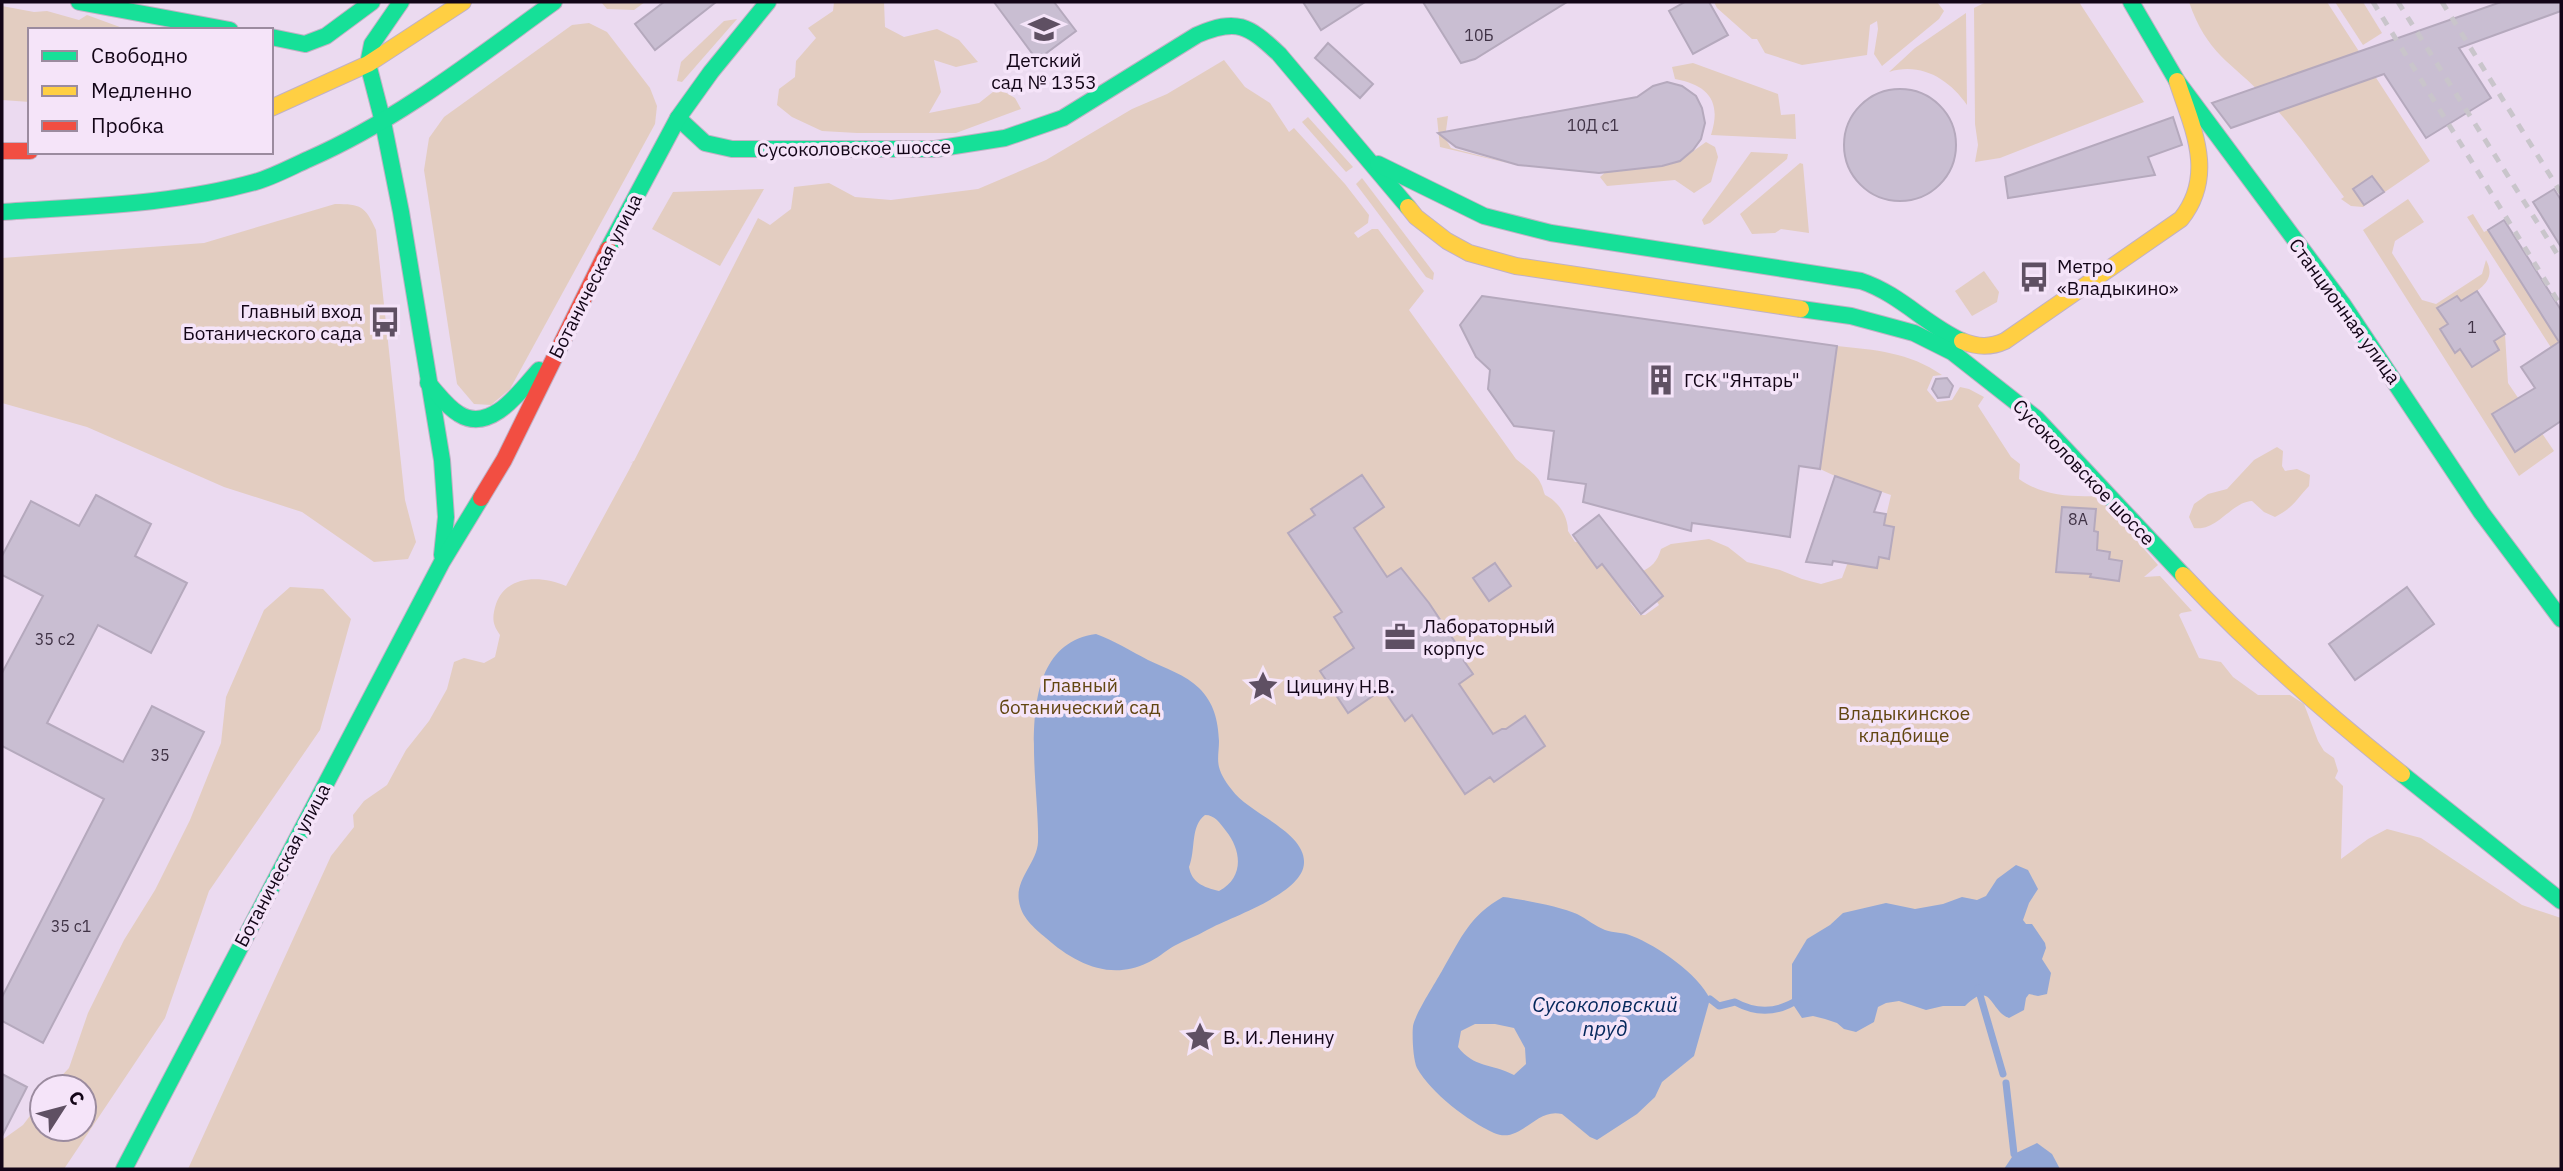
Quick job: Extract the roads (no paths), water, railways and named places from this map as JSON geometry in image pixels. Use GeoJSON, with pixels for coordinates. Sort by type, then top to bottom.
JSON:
{"type":"FeatureCollection","features":[{"type":"Feature","properties":{"kind":"main road"},"geometry":{"type":"LineString","coordinates":[[79,2],[219,28]]}},
{"type":"Feature","properties":{"kind":"main road"},"geometry":{"type":"LineString","coordinates":[[273,37],[305,44],[326,36],[372,2]]}},
{"type":"Feature","properties":{"kind":"main road"},"geometry":{"type":"LineString","coordinates":[[368,64],[372,44],[401,2]]}},
{"type":"Feature","properties":{"kind":"main road"},"geometry":{"type":"LineString","coordinates":[[273,107],[368,64],[463,2]]}},
{"type":"Feature","properties":{"kind":"main road"},"geometry":{"type":"LineString","coordinates":[[2,212],[198,195],[258,181],[324,154],[383,122],[470,64],[554,2]]}},
{"type":"Feature","properties":{"kind":"main road","name":"Ботаническая улица"},"geometry":{"type":"LineString","coordinates":[[124,1169],[442,562],[504,460],[636,194],[678,118],[719,61],[768,2]]}},
{"type":"Feature","properties":{"kind":"main road","name":"Станционная улица"},"geometry":{"type":"LineString","coordinates":[[2131,2],[2177,81],[2342,303],[2481,512],[2561,619]]}},
{"type":"Feature","properties":{"kind":"main road","name":"Сусоколовское шоссе"},"geometry":{"type":"LineString","coordinates":[[678,118],[705,143],[732,149],[957,148],[1005,138],[1063,118],[1197,35],[1221,25],[1247,28],[1279,54],[1416,217],[1447,241],[1469,253],[1516,266],[1851,316],[1900,328],[1952,352],[2036,418],[2263,656],[2334,720],[2561,901]]}},
{"type":"Feature","properties":{"kind":"main road","name":"Ботаническая улица"},"geometry":{"type":"LineString","coordinates":[[368,64],[401,212],[442,460],[446,517],[442,562]]}},
{"type":"Feature","properties":{"kind":"main road","name":"Сусоколовское шоссе"},"geometry":{"type":"LineString","coordinates":[[1371,161],[1484,216],[1551,233],[1856,279],[1882,289],[1952,337],[1969,343],[1994,346],[2012,337],[2182,219],[2191,210],[2198,198],[2200,164],[2177,81]]}},
{"type":"Feature","properties":{"kind":"main road"},"geometry":{"type":"LineString","coordinates":[[2,151],[28,151]]}},
{"type":"Feature","properties":{"kind":"main road"},"geometry":{"type":"LineString","coordinates":[[1851,316],[1860,312],[1866,304],[1868,293],[1864,284],[1856,279]]}},
{"type":"Feature","properties":{"kind":"main road"},"geometry":{"type":"LineString","coordinates":[[2009,395],[1996,371],[1998,356],[2012,337]]}},
{"type":"Feature","properties":{"kind":"main road"},"geometry":{"type":"LineString","coordinates":[[428,383],[464,416],[481,419],[499,412],[554,355]]}},
{"type":"Feature","properties":{"kind":"water"},"geometry":{"type":"Polygon","coordinates":[[[1096,634],[1194,683],[1214,712],[1219,741],[1218,764],[1226,782],[1240,798],[1286,832],[1302,852],[1304,863],[1300,874],[1292,885],[1279,894],[1133,968],[1106,970],[1068,955],[1033,926],[1022,912],[1019,901],[1020,885],[1037,850],[1038,842],[1034,753],[1040,689],[1050,663],[1068,644],[1096,634]],[[1205,815],[1197,825],[1189,867],[1199,884],[1219,891],[1233,879],[1238,864],[1237,855],[1226,831],[1212,816],[1205,815]]]}},
{"type":"Feature","properties":{"kind":"water"},"geometry":{"type":"Polygon","coordinates":[[[2016,865],[2028,870],[2038,889],[2023,920],[2026,924],[2032,924],[2045,943],[2042,959],[2051,973],[2047,994],[2029,994],[2024,1010],[2009,1018],[2002,1014],[1990,999],[1980,995],[1965,1006],[1943,1006],[1926,1010],[1899,1001],[1878,1007],[1874,1022],[1856,1032],[1825,1019],[1813,1016],[1802,1018],[1792,1003],[1792,964],[1807,939],[1830,925],[1843,913],[1886,903],[1915,909],[1962,897],[1977,900],[1986,896],[1997,879],[2016,865]]]}},
{"type":"Feature","properties":{"kind":"water","name":"Сусоколовский пруд"},"geometry":{"type":"Polygon","coordinates":[[[1503,897],[1541,904],[1577,914],[1605,930],[1632,936],[1676,962],[1696,980],[1710,999],[1694,1056],[1662,1082],[1655,1097],[1637,1114],[1597,1140],[1562,1114],[1552,1113],[1512,1134],[1494,1133],[1451,1105],[1431,1087],[1417,1068],[1413,1026],[1418,1014],[1467,928],[1503,897]],[[1475,1024],[1461,1031],[1458,1047],[1470,1059],[1514,1075],[1526,1064],[1525,1048],[1514,1028],[1475,1024]]]}},
{"type":"Feature","properties":{"kind":"water"},"geometry":{"type":"Polygon","coordinates":[[[2037,1143],[2052,1154],[2060,1169],[2004,1169],[2014,1154],[2037,1143]]]}},
{"type":"Feature","properties":{"kind":"waterway"},"geometry":{"type":"LineString","coordinates":[[1978,988],[2003,1074]]}},
{"type":"Feature","properties":{"kind":"waterway"},"geometry":{"type":"LineString","coordinates":[[1710,999],[1719,1006],[1735,1002],[1759,1010],[1783,1007],[1799,999]]}},
{"type":"Feature","properties":{"kind":"waterway"},"geometry":{"type":"LineString","coordinates":[[2006,1083],[2014,1154],[2026,1169]]}},
{"type":"Feature","properties":{"kind":"railway"},"geometry":{"type":"LineString","coordinates":[[2373,2],[2561,306]]}},
{"type":"Feature","properties":{"kind":"railway"},"geometry":{"type":"LineString","coordinates":[[2398,2],[2561,260]]}},
{"type":"Feature","properties":{"kind":"railway"},"geometry":{"type":"LineString","coordinates":[[2442,2],[2561,193]]}},
{"type":"Feature","properties":{"kind":"place","name":"Детский сад № 1353"},"geometry":{"type":"Point","coordinates":[1044,29]}},
{"type":"Feature","properties":{"kind":"place","name":"Метро «Владыкино»"},"geometry":{"type":"Point","coordinates":[2034,277]}},
{"type":"Feature","properties":{"kind":"place","name":"Главный вход Ботанического сада"},"geometry":{"type":"Point","coordinates":[385,322]}},
{"type":"Feature","properties":{"kind":"place","name":"ГСК \"Янтарь\""},"geometry":{"type":"Point","coordinates":[1661,380]}},
{"type":"Feature","properties":{"kind":"place","name":"Лабораторный корпус"},"geometry":{"type":"Point","coordinates":[1400,637]}},
{"type":"Feature","properties":{"kind":"place","name":"Цицину Н.В."},"geometry":{"type":"Point","coordinates":[1263,686]}},
{"type":"Feature","properties":{"kind":"place","name":"В. И. Ленину"},"geometry":{"type":"Point","coordinates":[1200,1037]}},
{"type":"Feature","properties":{"kind":"park label","name":"Главный ботанический сад"},"geometry":{"type":"Point","coordinates":[1080,696]}},
{"type":"Feature","properties":{"kind":"park label","name":"Владыкинское кладбище"},"geometry":{"type":"Point","coordinates":[1904,724]}}]}
